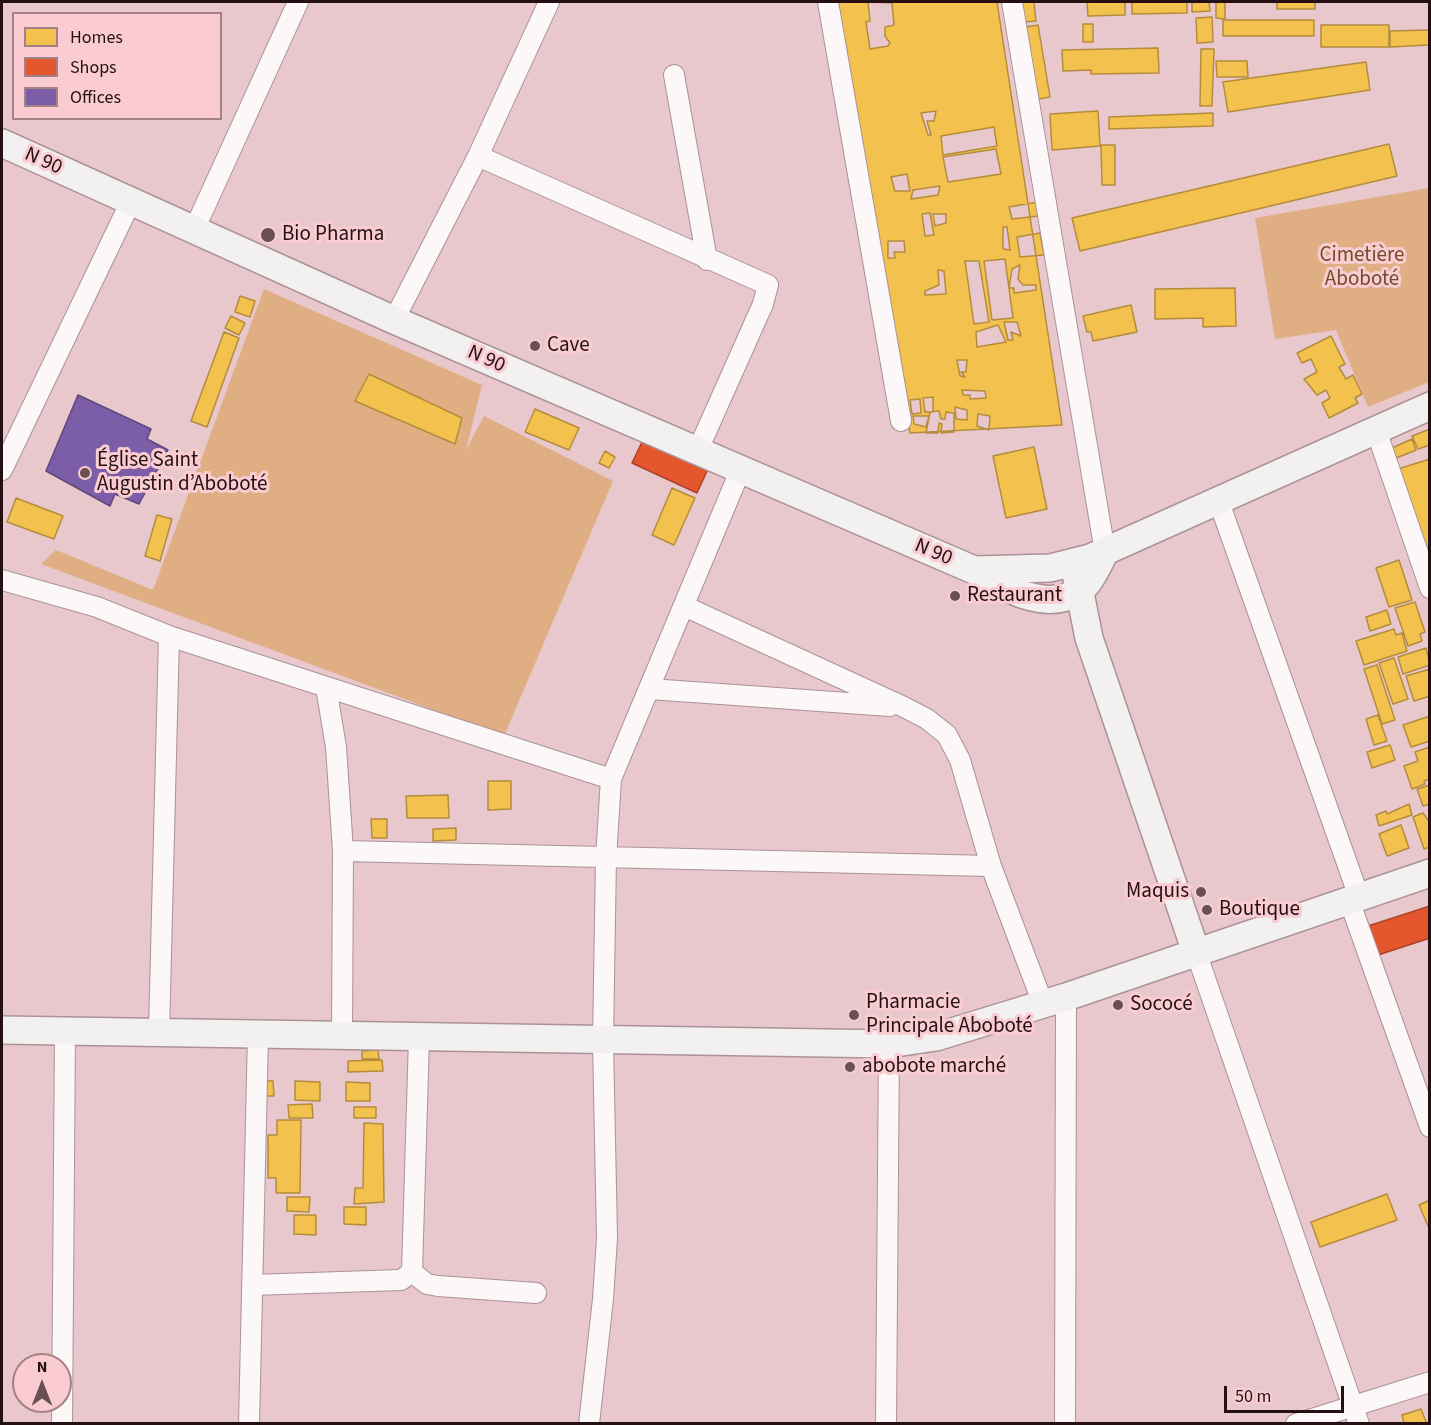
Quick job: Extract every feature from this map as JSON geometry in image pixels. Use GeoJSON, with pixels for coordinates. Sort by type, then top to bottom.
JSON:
{"type":"FeatureCollection","features":[{"type":"Feature","properties":{"kind":"street"},"geometry":{"type":"LineString","coordinates":[[194,230],[298,2]]}},
{"type":"Feature","properties":{"kind":"street"},"geometry":{"type":"LineString","coordinates":[[394,320],[478,156],[549,2]]}},
{"type":"Feature","properties":{"kind":"street"},"geometry":{"type":"LineString","coordinates":[[828,2],[901,421]]}},
{"type":"Feature","properties":{"kind":"street"},"geometry":{"type":"LineString","coordinates":[[1012,2],[1105,552],[1080,590]]}},
{"type":"Feature","properties":{"kind":"street"},"geometry":{"type":"LineString","coordinates":[[674,75],[706,260]]}},
{"type":"Feature","properties":{"kind":"street","name":"N 90"},"geometry":{"type":"LineString","coordinates":[[2,143],[394,320],[974,570],[1019,593],[1038,598],[1054,598],[1080,590]]}},
{"type":"Feature","properties":{"kind":"street"},"geometry":{"type":"LineString","coordinates":[[478,156],[706,260],[768,285],[763,304],[697,452]]}},
{"type":"Feature","properties":{"kind":"street"},"geometry":{"type":"LineString","coordinates":[[2,470],[130,201]]}},
{"type":"Feature","properties":{"kind":"street","name":"N 90"},"geometry":{"type":"LineString","coordinates":[[974,570],[1060,566],[1105,552],[1430,406]]}},
{"type":"Feature","properties":{"kind":"street"},"geometry":{"type":"LineString","coordinates":[[1376,430],[1430,588]]}},
{"type":"Feature","properties":{"kind":"street"},"geometry":{"type":"LineString","coordinates":[[589,1424],[603,1299],[607,1238],[608,1166],[603,1041],[606,858],[611,779],[740,471]]}},
{"type":"Feature","properties":{"kind":"street"},"geometry":{"type":"LineString","coordinates":[[1219,502],[1430,1127]]}},
{"type":"Feature","properties":{"kind":"street"},"geometry":{"type":"LineString","coordinates":[[1089,638],[1054,598],[1060,566],[1076,574],[1089,638],[1356,1415]]}},
{"type":"Feature","properties":{"kind":"street"},"geometry":{"type":"LineString","coordinates":[[2,580],[97,607],[169,636],[611,779]]}},
{"type":"Feature","properties":{"kind":"street"},"geometry":{"type":"LineString","coordinates":[[684,606],[927,719],[947,735],[960,760],[991,866],[1055,1000],[1065,1424]]}},
{"type":"Feature","properties":{"kind":"street"},"geometry":{"type":"LineString","coordinates":[[159,1032],[169,636]]}},
{"type":"Feature","properties":{"kind":"street"},"geometry":{"type":"LineString","coordinates":[[326,687],[336,747],[343,851],[342,1035]]}},
{"type":"Feature","properties":{"kind":"street"},"geometry":{"type":"LineString","coordinates":[[650,689],[904,707]]}},
{"type":"Feature","properties":{"kind":"street"},"geometry":{"type":"LineString","coordinates":[[343,851],[991,866]]}},
{"type":"Feature","properties":{"kind":"street"},"geometry":{"type":"LineString","coordinates":[[2,1030],[889,1044],[936,1036],[1055,1000],[1430,873]]}},
{"type":"Feature","properties":{"kind":"street"},"geometry":{"type":"LineString","coordinates":[[62,1424],[65,1032]]}},
{"type":"Feature","properties":{"kind":"street"},"geometry":{"type":"LineString","coordinates":[[249,1424],[258,1034]]}},
{"type":"Feature","properties":{"kind":"street"},"geometry":{"type":"LineString","coordinates":[[412,1272],[419,1038]]}},
{"type":"Feature","properties":{"kind":"street"},"geometry":{"type":"LineString","coordinates":[[886,1424],[889,1044]]}},
{"type":"Feature","properties":{"kind":"street"},"geometry":{"type":"LineString","coordinates":[[252,1285],[401,1280],[412,1272]]}},
{"type":"Feature","properties":{"kind":"street"},"geometry":{"type":"LineString","coordinates":[[412,1272],[427,1284],[438,1286],[536,1293]]}},
{"type":"Feature","properties":{"kind":"street"},"geometry":{"type":"LineString","coordinates":[[1296,1424],[1356,1415],[1430,1382]]}},
{"type":"Feature","properties":{"kind":"green space","name":"Cimetière Aboboté"},"geometry":{"type":"Polygon","coordinates":[[[1429,188],[1429,382],[1368,407],[1336,330],[1275,339],[1255,218],[1429,188]]]}},
{"type":"Feature","properties":{"kind":"green space"},"geometry":{"type":"Polygon","coordinates":[[[264,289],[482,385],[466,450],[484,416],[613,481],[504,736],[41,564],[56,550],[153,590],[264,289]]]}},
{"type":"Feature","properties":{"kind":"building: Homes"},"geometry":{"type":"Polygon","coordinates":[[[838,2],[997,2],[1062,425],[910,433],[838,2]]]}},
{"type":"Feature","properties":{"kind":"building: Homes"},"geometry":{"type":"Polygon","coordinates":[[[868,2],[892,3],[894,25],[885,27],[885,36],[890,43],[888,46],[870,49],[866,22],[870,21],[868,2]]]}},
{"type":"Feature","properties":{"kind":"building: Homes"},"geometry":{"type":"Polygon","coordinates":[[[1021,2],[1034,2],[1036,21],[1023,22],[1021,2]]]}},
{"type":"Feature","properties":{"kind":"building: Homes"},"geometry":{"type":"Polygon","coordinates":[[[1087,2],[1125,2],[1125,15],[1088,16],[1087,2]]]}},
{"type":"Feature","properties":{"kind":"building: Homes"},"geometry":{"type":"Polygon","coordinates":[[[1132,2],[1187,2],[1187,13],[1132,14],[1132,2]]]}},
{"type":"Feature","properties":{"kind":"building: Homes"},"geometry":{"type":"Polygon","coordinates":[[[1192,2],[1209,2],[1210,11],[1192,12],[1192,2]]]}},
{"type":"Feature","properties":{"kind":"building: Homes"},"geometry":{"type":"Polygon","coordinates":[[[1216,2],[1225,2],[1225,19],[1216,18],[1216,2]]]}},
{"type":"Feature","properties":{"kind":"building: Homes"},"geometry":{"type":"Polygon","coordinates":[[[1277,2],[1315,2],[1315,9],[1277,9],[1277,2]]]}},
{"type":"Feature","properties":{"kind":"building: Homes"},"geometry":{"type":"Polygon","coordinates":[[[1212,17],[1213,42],[1197,43],[1196,18],[1212,17]]]}},
{"type":"Feature","properties":{"kind":"building: Homes"},"geometry":{"type":"Polygon","coordinates":[[[1223,20],[1314,20],[1314,36],[1223,36],[1223,20]]]}},
{"type":"Feature","properties":{"kind":"building: Homes"},"geometry":{"type":"Polygon","coordinates":[[[1083,24],[1093,24],[1093,42],[1083,42],[1083,24]]]}},
{"type":"Feature","properties":{"kind":"building: Homes"},"geometry":{"type":"Polygon","coordinates":[[[1038,25],[1050,97],[1038,99],[1026,27],[1038,25]]]}},
{"type":"Feature","properties":{"kind":"building: Homes"},"geometry":{"type":"Polygon","coordinates":[[[1321,25],[1389,25],[1389,47],[1321,47],[1321,25]]]}},
{"type":"Feature","properties":{"kind":"building: Homes"},"geometry":{"type":"Polygon","coordinates":[[[1430,30],[1430,45],[1390,47],[1390,31],[1430,30]]]}},
{"type":"Feature","properties":{"kind":"building: Homes"},"geometry":{"type":"Polygon","coordinates":[[[1158,48],[1159,73],[1091,74],[1091,70],[1063,71],[1062,50],[1158,48]]]}},
{"type":"Feature","properties":{"kind":"building: Homes"},"geometry":{"type":"Polygon","coordinates":[[[1201,49],[1214,49],[1212,106],[1200,106],[1201,49]]]}},
{"type":"Feature","properties":{"kind":"building: Homes"},"geometry":{"type":"Polygon","coordinates":[[[1216,61],[1247,61],[1248,77],[1217,77],[1216,61]]]}},
{"type":"Feature","properties":{"kind":"building: Homes"},"geometry":{"type":"Polygon","coordinates":[[[1366,62],[1370,90],[1228,112],[1223,82],[1366,62]]]}},
{"type":"Feature","properties":{"kind":"building: Homes"},"geometry":{"type":"Polygon","coordinates":[[[936,111],[934,121],[927,121],[931,135],[928,135],[921,113],[936,111]]]}},
{"type":"Feature","properties":{"kind":"building: Homes"},"geometry":{"type":"Polygon","coordinates":[[[1098,111],[1100,146],[1052,150],[1050,114],[1098,111]]]}},
{"type":"Feature","properties":{"kind":"building: Homes"},"geometry":{"type":"Polygon","coordinates":[[[1213,113],[1213,126],[1109,129],[1109,117],[1213,113]]]}},
{"type":"Feature","properties":{"kind":"building: Homes"},"geometry":{"type":"Polygon","coordinates":[[[994,127],[997,146],[943,155],[941,136],[994,127]]]}},
{"type":"Feature","properties":{"kind":"building: Homes"},"geometry":{"type":"Polygon","coordinates":[[[1389,144],[1397,176],[1080,251],[1072,218],[1389,144]]]}},
{"type":"Feature","properties":{"kind":"building: Homes"},"geometry":{"type":"Polygon","coordinates":[[[1101,145],[1115,145],[1115,185],[1102,185],[1101,145]]]}},
{"type":"Feature","properties":{"kind":"building: Homes"},"geometry":{"type":"Polygon","coordinates":[[[996,149],[1001,174],[948,182],[943,157],[996,149]]]}},
{"type":"Feature","properties":{"kind":"building: Homes"},"geometry":{"type":"Polygon","coordinates":[[[907,174],[910,191],[895,191],[891,177],[907,174]]]}},
{"type":"Feature","properties":{"kind":"building: Homes"},"geometry":{"type":"Polygon","coordinates":[[[940,186],[938,195],[911,199],[913,190],[940,186]]]}},
{"type":"Feature","properties":{"kind":"building: Homes"},"geometry":{"type":"Polygon","coordinates":[[[1038,202],[1039,216],[1012,219],[1009,207],[1038,202]]]}},
{"type":"Feature","properties":{"kind":"building: Homes"},"geometry":{"type":"Polygon","coordinates":[[[930,213],[934,235],[925,236],[922,214],[930,213]]]}},
{"type":"Feature","properties":{"kind":"building: Homes"},"geometry":{"type":"Polygon","coordinates":[[[933,214],[946,214],[946,223],[935,226],[933,214]]]}},
{"type":"Feature","properties":{"kind":"building: Homes"},"geometry":{"type":"Polygon","coordinates":[[[1003,227],[1007,227],[1010,250],[1003,249],[1003,227]]]}},
{"type":"Feature","properties":{"kind":"building: Homes"},"geometry":{"type":"Polygon","coordinates":[[[1040,233],[1044,255],[1020,257],[1017,237],[1040,233]]]}},
{"type":"Feature","properties":{"kind":"building: Homes"},"geometry":{"type":"Polygon","coordinates":[[[888,241],[904,241],[905,252],[894,252],[895,258],[888,258],[888,241]]]}},
{"type":"Feature","properties":{"kind":"building: Homes"},"geometry":{"type":"Polygon","coordinates":[[[1005,259],[1013,318],[992,320],[984,261],[1005,259]]]}},
{"type":"Feature","properties":{"kind":"building: Homes"},"geometry":{"type":"Polygon","coordinates":[[[965,261],[979,261],[989,322],[974,324],[965,261]]]}},
{"type":"Feature","properties":{"kind":"building: Homes"},"geometry":{"type":"Polygon","coordinates":[[[1020,265],[1018,279],[1023,285],[1036,285],[1036,290],[1014,293],[1014,288],[1009,288],[1012,269],[1020,265]]]}},
{"type":"Feature","properties":{"kind":"building: Homes"},"geometry":{"type":"Polygon","coordinates":[[[938,270],[944,271],[946,294],[925,295],[925,291],[939,285],[938,270]]]}},
{"type":"Feature","properties":{"kind":"building: Homes"},"geometry":{"type":"Polygon","coordinates":[[[1235,288],[1236,326],[1203,327],[1203,318],[1155,319],[1155,289],[1235,288]]]}},
{"type":"Feature","properties":{"kind":"building: Homes"},"geometry":{"type":"Polygon","coordinates":[[[240,296],[255,301],[250,317],[235,312],[240,296]]]}},
{"type":"Feature","properties":{"kind":"building: Homes"},"geometry":{"type":"Polygon","coordinates":[[[1131,305],[1137,332],[1093,341],[1091,332],[1087,332],[1083,316],[1131,305]]]}},
{"type":"Feature","properties":{"kind":"building: Homes"},"geometry":{"type":"Polygon","coordinates":[[[231,316],[245,323],[239,335],[225,328],[231,316]]]}},
{"type":"Feature","properties":{"kind":"building: Homes"},"geometry":{"type":"Polygon","coordinates":[[[1004,322],[1017,322],[1021,336],[1011,332],[1013,340],[1008,340],[1004,322]]]}},
{"type":"Feature","properties":{"kind":"building: Homes"},"geometry":{"type":"Polygon","coordinates":[[[998,325],[1006,342],[977,347],[976,332],[998,325]]]}},
{"type":"Feature","properties":{"kind":"building: Homes"},"geometry":{"type":"Polygon","coordinates":[[[224,332],[239,338],[207,427],[191,421],[224,332]]]}},
{"type":"Feature","properties":{"kind":"building: Homes"},"geometry":{"type":"Polygon","coordinates":[[[1331,336],[1345,364],[1339,367],[1346,379],[1353,375],[1362,394],[1355,398],[1358,403],[1329,418],[1322,403],[1330,398],[1326,390],[1317,395],[1304,379],[1317,372],[1311,359],[1302,363],[1297,353],[1331,336]]]}},
{"type":"Feature","properties":{"kind":"building: Homes"},"geometry":{"type":"Polygon","coordinates":[[[957,360],[967,360],[966,372],[961,372],[965,377],[960,376],[957,360]]]}},
{"type":"Feature","properties":{"kind":"building: Homes"},"geometry":{"type":"Polygon","coordinates":[[[369,374],[462,418],[455,444],[355,401],[369,374]]]}},
{"type":"Feature","properties":{"kind":"building: Homes"},"geometry":{"type":"Polygon","coordinates":[[[962,390],[985,391],[986,398],[970,399],[970,395],[963,395],[962,390]]]}},
{"type":"Feature","properties":{"kind":"building: Homes"},"geometry":{"type":"Polygon","coordinates":[[[933,397],[933,412],[925,412],[923,398],[933,397]]]}},
{"type":"Feature","properties":{"kind":"building: Homes"},"geometry":{"type":"Polygon","coordinates":[[[920,399],[921,413],[912,414],[910,400],[920,399]]]}},
{"type":"Feature","properties":{"kind":"building: Homes"},"geometry":{"type":"Polygon","coordinates":[[[955,407],[967,410],[967,420],[956,419],[955,407]]]}},
{"type":"Feature","properties":{"kind":"building: Homes"},"geometry":{"type":"Polygon","coordinates":[[[535,409],[579,428],[569,450],[525,432],[535,409]]]}},
{"type":"Feature","properties":{"kind":"building: Homes"},"geometry":{"type":"Polygon","coordinates":[[[939,411],[941,419],[945,419],[946,412],[954,413],[954,432],[941,433],[942,424],[939,423],[938,433],[926,433],[930,412],[939,411]]]}},
{"type":"Feature","properties":{"kind":"building: Homes"},"geometry":{"type":"Polygon","coordinates":[[[978,414],[990,416],[989,430],[977,426],[978,414]]]}},
{"type":"Feature","properties":{"kind":"building: Homes"},"geometry":{"type":"Polygon","coordinates":[[[913,416],[929,416],[926,427],[914,424],[913,416]]]}},
{"type":"Feature","properties":{"kind":"building: Homes"},"geometry":{"type":"Polygon","coordinates":[[[1430,429],[1430,445],[1418,449],[1412,436],[1430,429]]]}},
{"type":"Feature","properties":{"kind":"building: Homes"},"geometry":{"type":"Polygon","coordinates":[[[1412,439],[1416,450],[1394,459],[1390,449],[1412,439]]]}},
{"type":"Feature","properties":{"kind":"building: Homes"},"geometry":{"type":"Polygon","coordinates":[[[1034,447],[1047,509],[1006,518],[993,456],[1034,447]]]}},
{"type":"Feature","properties":{"kind":"building: Homes"},"geometry":{"type":"Polygon","coordinates":[[[605,451],[615,457],[609,468],[599,463],[605,451]]]}},
{"type":"Feature","properties":{"kind":"building: Homes"},"geometry":{"type":"Polygon","coordinates":[[[1430,459],[1430,566],[1398,469],[1430,459]]]}},
{"type":"Feature","properties":{"kind":"building: Homes"},"geometry":{"type":"Polygon","coordinates":[[[672,488],[695,498],[674,545],[652,535],[672,488]]]}},
{"type":"Feature","properties":{"kind":"building: Homes"},"geometry":{"type":"Polygon","coordinates":[[[16,498],[63,516],[54,539],[7,522],[16,498]]]}},
{"type":"Feature","properties":{"kind":"building: Homes"},"geometry":{"type":"Polygon","coordinates":[[[157,515],[172,519],[160,561],[145,556],[157,515]]]}},
{"type":"Feature","properties":{"kind":"building: Homes"},"geometry":{"type":"Polygon","coordinates":[[[1399,560],[1412,600],[1389,607],[1376,568],[1399,560]]]}},
{"type":"Feature","properties":{"kind":"building: Homes"},"geometry":{"type":"Polygon","coordinates":[[[1415,602],[1425,632],[1420,634],[1422,641],[1408,646],[1395,608],[1415,602]]]}},
{"type":"Feature","properties":{"kind":"building: Homes"},"geometry":{"type":"Polygon","coordinates":[[[1387,610],[1391,624],[1370,631],[1366,617],[1387,610]]]}},
{"type":"Feature","properties":{"kind":"building: Homes"},"geometry":{"type":"Polygon","coordinates":[[[1394,629],[1396,635],[1402,633],[1407,651],[1364,665],[1356,641],[1394,629]]]}},
{"type":"Feature","properties":{"kind":"building: Homes"},"geometry":{"type":"Polygon","coordinates":[[[1426,648],[1430,665],[1403,674],[1398,657],[1426,648]]]}},
{"type":"Feature","properties":{"kind":"building: Homes"},"geometry":{"type":"Polygon","coordinates":[[[1394,658],[1408,699],[1393,704],[1379,663],[1394,658]]]}},
{"type":"Feature","properties":{"kind":"building: Homes"},"geometry":{"type":"Polygon","coordinates":[[[1377,665],[1395,720],[1382,724],[1364,669],[1377,665]]]}},
{"type":"Feature","properties":{"kind":"building: Homes"},"geometry":{"type":"Polygon","coordinates":[[[1430,669],[1430,696],[1414,701],[1406,676],[1430,669]]]}},
{"type":"Feature","properties":{"kind":"building: Homes"},"geometry":{"type":"Polygon","coordinates":[[[1378,715],[1387,741],[1374,745],[1366,719],[1378,715]]]}},
{"type":"Feature","properties":{"kind":"building: Homes"},"geometry":{"type":"Polygon","coordinates":[[[1430,716],[1430,741],[1411,747],[1403,725],[1430,716]]]}},
{"type":"Feature","properties":{"kind":"building: Homes"},"geometry":{"type":"Polygon","coordinates":[[[1390,745],[1395,760],[1372,768],[1367,752],[1390,745]]]}},
{"type":"Feature","properties":{"kind":"building: Homes"},"geometry":{"type":"Polygon","coordinates":[[[1430,747],[1430,779],[1424,781],[1425,784],[1412,789],[1404,766],[1418,761],[1415,752],[1430,747]]]}},
{"type":"Feature","properties":{"kind":"building: Homes"},"geometry":{"type":"Polygon","coordinates":[[[488,781],[511,781],[511,809],[488,810],[488,781]]]}},
{"type":"Feature","properties":{"kind":"building: Homes"},"geometry":{"type":"Polygon","coordinates":[[[1430,785],[1430,804],[1423,806],[1417,789],[1430,785]]]}},
{"type":"Feature","properties":{"kind":"building: Homes"},"geometry":{"type":"Polygon","coordinates":[[[448,795],[449,818],[407,818],[406,796],[448,795]]]}},
{"type":"Feature","properties":{"kind":"building: Homes"},"geometry":{"type":"Polygon","coordinates":[[[1409,804],[1412,815],[1379,826],[1376,815],[1386,811],[1387,814],[1409,804]]]}},
{"type":"Feature","properties":{"kind":"building: Homes"},"geometry":{"type":"Polygon","coordinates":[[[1423,813],[1430,823],[1430,847],[1424,849],[1413,817],[1423,813]]]}},
{"type":"Feature","properties":{"kind":"building: Homes"},"geometry":{"type":"Polygon","coordinates":[[[371,819],[387,819],[387,838],[372,838],[371,819]]]}},
{"type":"Feature","properties":{"kind":"building: Homes"},"geometry":{"type":"Polygon","coordinates":[[[1401,825],[1409,848],[1387,856],[1379,834],[1401,825]]]}},
{"type":"Feature","properties":{"kind":"building: Homes"},"geometry":{"type":"Polygon","coordinates":[[[456,828],[456,840],[433,841],[433,829],[456,828]]]}},
{"type":"Feature","properties":{"kind":"building: Homes"},"geometry":{"type":"Polygon","coordinates":[[[378,1050],[379,1059],[362,1059],[362,1051],[378,1050]]]}},
{"type":"Feature","properties":{"kind":"building: Homes"},"geometry":{"type":"Polygon","coordinates":[[[382,1060],[383,1071],[348,1072],[348,1061],[382,1060]]]}},
{"type":"Feature","properties":{"kind":"building: Homes"},"geometry":{"type":"Polygon","coordinates":[[[262,1081],[273,1081],[274,1096],[263,1096],[262,1081]]]}},
{"type":"Feature","properties":{"kind":"building: Homes"},"geometry":{"type":"Polygon","coordinates":[[[295,1081],[320,1082],[320,1101],[295,1100],[295,1081]]]}},
{"type":"Feature","properties":{"kind":"building: Homes"},"geometry":{"type":"Polygon","coordinates":[[[346,1082],[370,1083],[370,1101],[346,1101],[346,1082]]]}},
{"type":"Feature","properties":{"kind":"building: Homes"},"geometry":{"type":"Polygon","coordinates":[[[312,1104],[313,1118],[289,1118],[288,1105],[312,1104]]]}},
{"type":"Feature","properties":{"kind":"building: Homes"},"geometry":{"type":"Polygon","coordinates":[[[354,1107],[376,1107],[376,1118],[354,1118],[354,1107]]]}},
{"type":"Feature","properties":{"kind":"building: Homes"},"geometry":{"type":"Polygon","coordinates":[[[277,1120],[301,1120],[300,1193],[276,1193],[276,1178],[268,1178],[268,1135],[277,1135],[277,1120]]]}},
{"type":"Feature","properties":{"kind":"building: Homes"},"geometry":{"type":"Polygon","coordinates":[[[364,1123],[383,1124],[384,1202],[354,1204],[355,1188],[363,1188],[364,1123]]]}},
{"type":"Feature","properties":{"kind":"building: Homes"},"geometry":{"type":"Polygon","coordinates":[[[1387,1194],[1397,1220],[1320,1247],[1311,1222],[1387,1194]]]}},
{"type":"Feature","properties":{"kind":"building: Homes"},"geometry":{"type":"Polygon","coordinates":[[[287,1197],[310,1197],[309,1212],[287,1211],[287,1197]]]}},
{"type":"Feature","properties":{"kind":"building: Homes"},"geometry":{"type":"Polygon","coordinates":[[[1430,1200],[1430,1225],[1428,1226],[1419,1205],[1430,1200]]]}},
{"type":"Feature","properties":{"kind":"building: Homes"},"geometry":{"type":"Polygon","coordinates":[[[344,1207],[366,1207],[366,1225],[344,1224],[344,1207]]]}},
{"type":"Feature","properties":{"kind":"building: Homes"},"geometry":{"type":"Polygon","coordinates":[[[294,1215],[316,1215],[316,1235],[294,1234],[294,1215]]]}},
{"type":"Feature","properties":{"kind":"building: Homes"},"geometry":{"type":"Polygon","coordinates":[[[1421,1409],[1427,1424],[1404,1424],[1402,1415],[1421,1409]]]}},
{"type":"Feature","properties":{"kind":"building: Shops"},"geometry":{"type":"Polygon","coordinates":[[[643,440],[708,469],[697,493],[632,463],[643,440]]]}},
{"type":"Feature","properties":{"kind":"building: Shops"},"geometry":{"type":"Polygon","coordinates":[[[1430,906],[1430,938],[1375,956],[1365,927],[1430,906]]]}},
{"type":"Feature","properties":{"kind":"building: Offices"},"geometry":{"type":"Polygon","coordinates":[[[78,395],[151,429],[147,439],[168,450],[139,504],[115,494],[110,506],[46,471],[78,395]]]}},
{"type":"Feature","properties":{"kind":"place","name":"Bio Pharma"},"geometry":{"type":"Point","coordinates":[268,235]}},
{"type":"Feature","properties":{"kind":"place","name":"Cave"},"geometry":{"type":"Point","coordinates":[535,346]}},
{"type":"Feature","properties":{"kind":"place","name":"Église Saint Augustin d’Aboboté"},"geometry":{"type":"Point","coordinates":[85,473]}},
{"type":"Feature","properties":{"kind":"place","name":"Restaurant"},"geometry":{"type":"Point","coordinates":[955,596]}},
{"type":"Feature","properties":{"kind":"place","name":"Maquis"},"geometry":{"type":"Point","coordinates":[1201,892]}},
{"type":"Feature","properties":{"kind":"place","name":"Boutique"},"geometry":{"type":"Point","coordinates":[1207,910]}},
{"type":"Feature","properties":{"kind":"place","name":"Sococé"},"geometry":{"type":"Point","coordinates":[1118,1005]}},
{"type":"Feature","properties":{"kind":"place","name":"Pharmacie Principale Aboboté"},"geometry":{"type":"Point","coordinates":[854,1015]}},
{"type":"Feature","properties":{"kind":"place","name":"abobote marché"},"geometry":{"type":"Point","coordinates":[850,1067]}}]}
